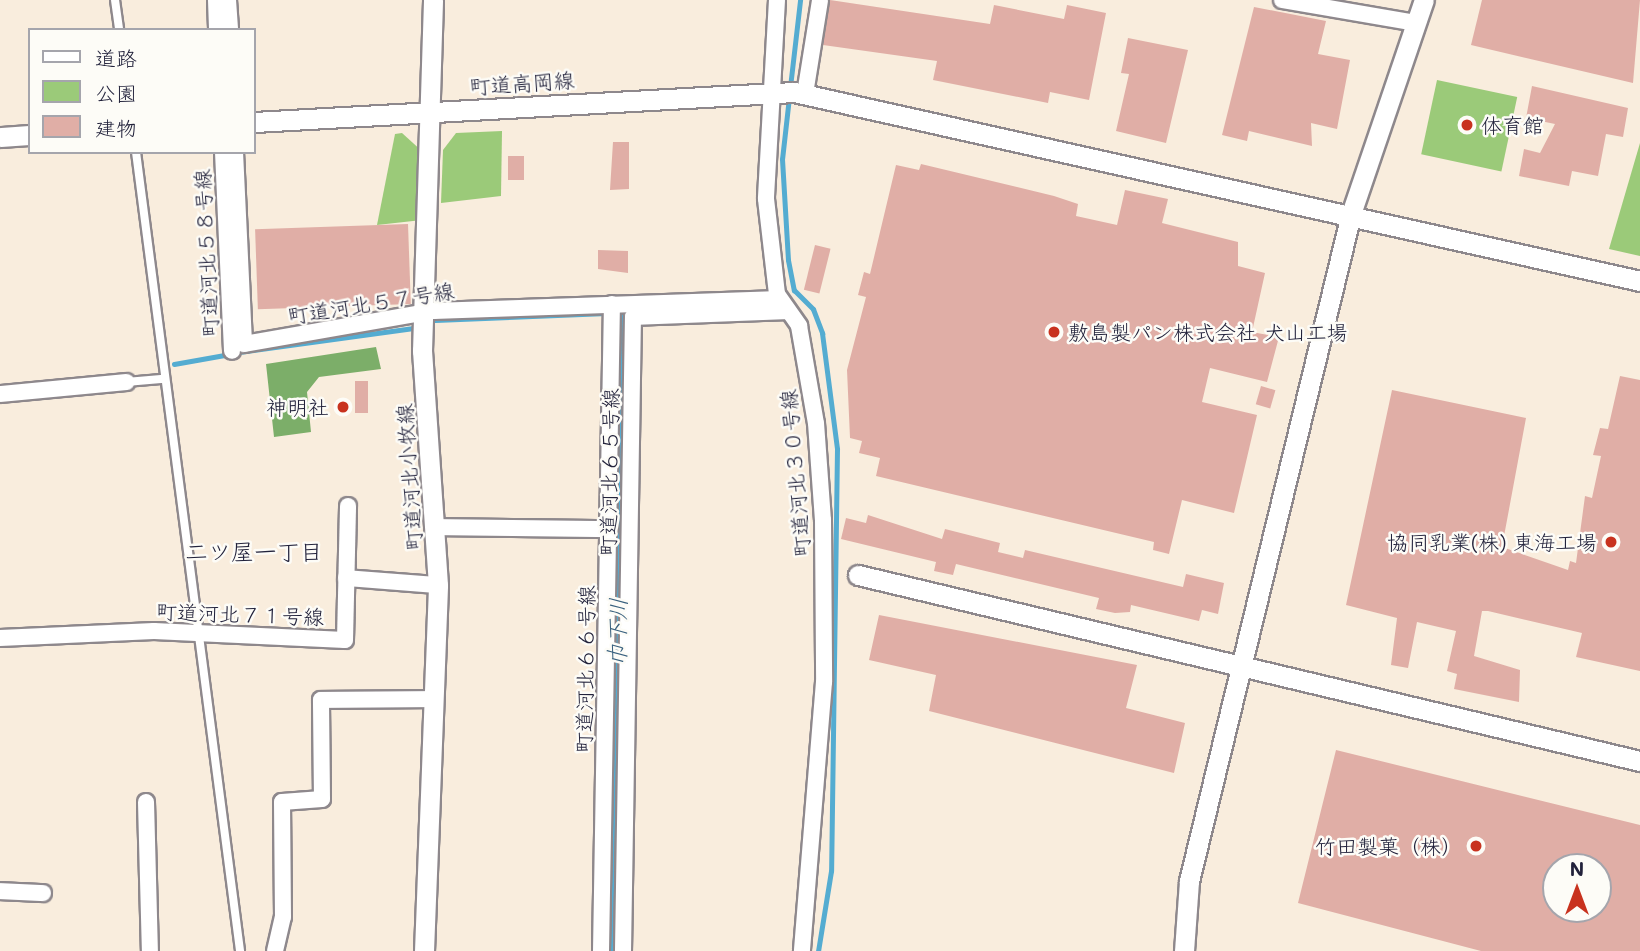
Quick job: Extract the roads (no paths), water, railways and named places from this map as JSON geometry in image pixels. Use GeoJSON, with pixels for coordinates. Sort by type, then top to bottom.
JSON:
{"type":"FeatureCollection","features":[{"type":"Feature","properties":{"kind":"street"},"geometry":{"type":"LineString","coordinates":[[216,0],[217,28]]}},
{"type":"Feature","properties":{"kind":"street"},"geometry":{"type":"LineString","coordinates":[[228,0],[230,28]]}},
{"type":"Feature","properties":{"kind":"street","name":"町道河北小牧線"},"geometry":{"type":"LineString","coordinates":[[424,951],[438,585],[424,314],[433,0]]}},
{"type":"Feature","properties":{"kind":"street","name":"町道河北３０号線"},"geometry":{"type":"LineString","coordinates":[[777,0],[765,199],[784,305],[799,326],[816,423],[823,533],[824,682],[802,951]]}},
{"type":"Feature","properties":{"kind":"street"},"geometry":{"type":"LineString","coordinates":[[799,93],[820,0]]}},
{"type":"Feature","properties":{"kind":"street"},"geometry":{"type":"LineString","coordinates":[[1282,0],[1416,23]]}},
{"type":"Feature","properties":{"kind":"street"},"geometry":{"type":"LineString","coordinates":[[1172,951],[1183,921],[1240,665],[1351,214],[1424,0]]}},
{"type":"Feature","properties":{"kind":"street","name":"町道高岡線"},"geometry":{"type":"LineString","coordinates":[[256,122],[773,91],[799,93],[1351,214],[1640,281]]}},
{"type":"Feature","properties":{"kind":"street"},"geometry":{"type":"LineString","coordinates":[[0,137],[28,135]]}},
{"type":"Feature","properties":{"kind":"street","name":"町道河北５８号線"},"geometry":{"type":"LineString","coordinates":[[223,154],[232,351]]}},
{"type":"Feature","properties":{"kind":"street","name":"町道河北５７号線"},"geometry":{"type":"LineString","coordinates":[[235,154],[244,344],[424,314],[784,305]]}},
{"type":"Feature","properties":{"kind":"street","name":"町道河北６５号線"},"geometry":{"type":"LineString","coordinates":[[623,951],[633,317],[784,305]]}},
{"type":"Feature","properties":{"kind":"street","name":"町道河北６６号線"},"geometry":{"type":"LineString","coordinates":[[601,951],[612,310]]}},
{"type":"Feature","properties":{"kind":"street"},"geometry":{"type":"LineString","coordinates":[[0,394],[125,382]]}},
{"type":"Feature","properties":{"kind":"street","name":"町道河北７１号線"},"geometry":{"type":"LineString","coordinates":[[0,638],[198,632],[345,639],[348,506]]}},
{"type":"Feature","properties":{"kind":"street"},"geometry":{"type":"LineString","coordinates":[[437,527],[609,529]]}},
{"type":"Feature","properties":{"kind":"street"},"geometry":{"type":"LineString","coordinates":[[858,575],[1640,761]]}},
{"type":"Feature","properties":{"kind":"street"},"geometry":{"type":"LineString","coordinates":[[346,578],[438,585]]}},
{"type":"Feature","properties":{"kind":"street"},"geometry":{"type":"LineString","coordinates":[[275,951],[283,917],[282,802],[322,799],[321,701],[434,699]]}},
{"type":"Feature","properties":{"kind":"street"},"geometry":{"type":"LineString","coordinates":[[146,802],[150,951]]}},
{"type":"Feature","properties":{"kind":"street"},"geometry":{"type":"LineString","coordinates":[[0,891],[43,893]]}},
{"type":"Feature","properties":{"kind":"street"},"geometry":{"type":"LineString","coordinates":[[1183,921],[1184,951]]}},
{"type":"Feature","properties":{"kind":"lane"},"geometry":{"type":"LineString","coordinates":[[115,0],[119,28]]}},
{"type":"Feature","properties":{"kind":"lane"},"geometry":{"type":"LineString","coordinates":[[136,154],[240,951]]}},
{"type":"Feature","properties":{"kind":"lane"},"geometry":{"type":"LineString","coordinates":[[125,382],[164,379]]}},
{"type":"Feature","properties":{"kind":"waterway"},"geometry":{"type":"LineString","coordinates":[[790,87],[800,0]]}},
{"type":"Feature","properties":{"kind":"waterway"},"geometry":{"type":"LineString","coordinates":[[789,97],[782,159],[788,260],[794,290],[813,309],[822,333],[837,449],[831,871],[818,951]]}},
{"type":"Feature","properties":{"kind":"waterway"},"geometry":{"type":"LineString","coordinates":[[435,320],[607,313]]}},
{"type":"Feature","properties":{"kind":"waterway","name":"巾下川"},"geometry":{"type":"LineString","coordinates":[[612,951],[622,313]]}},
{"type":"Feature","properties":{"kind":"waterway"},"geometry":{"type":"LineString","coordinates":[[239,352],[415,328]]}},
{"type":"Feature","properties":{"kind":"waterway"},"geometry":{"type":"LineString","coordinates":[[174,364],[230,354]]}},
{"type":"Feature","properties":{"kind":"place","name":"体育館"},"geometry":{"type":"Point","coordinates":[1467,125]}},
{"type":"Feature","properties":{"kind":"place","name":"敷島製パン株式会社 犬山工場"},"geometry":{"type":"Point","coordinates":[1054,332]}},
{"type":"Feature","properties":{"kind":"place","name":"神明社"},"geometry":{"type":"Point","coordinates":[343,407]}},
{"type":"Feature","properties":{"kind":"place","name":"協同乳業(株) 東海工場"},"geometry":{"type":"Point","coordinates":[1611,542]}},
{"type":"Feature","properties":{"kind":"place","name":"竹田製菓（株）"},"geometry":{"type":"Point","coordinates":[1476,846]}},
{"type":"Feature","properties":{"kind":"district","name":"二ツ屋一丁目"},"geometry":{"type":"Point","coordinates":[254,551]}}]}
